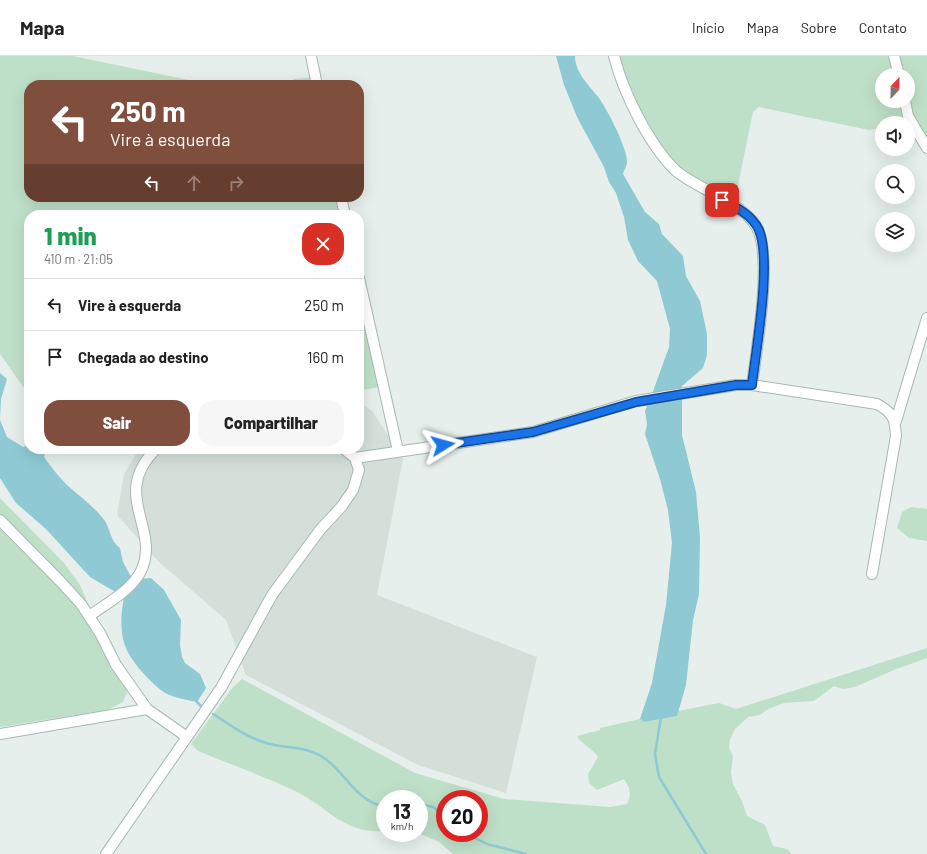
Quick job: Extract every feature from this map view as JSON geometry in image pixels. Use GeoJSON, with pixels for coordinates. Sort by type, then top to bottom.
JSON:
{"type":"FeatureCollection","features":[{"type":"Feature","properties":{"kind":"lane"},"geometry":{"type":"LineString","coordinates":[[311,56],[316,80]]}},
{"type":"Feature","properties":{"kind":"lane"},"geometry":{"type":"LineString","coordinates":[[614,56],[631,102],[666,160],[676,170],[747,216],[759,230],[764,264],[752,385]]}},
{"type":"Feature","properties":{"kind":"lane"},"geometry":{"type":"LineString","coordinates":[[894,56],[897,68]]}},
{"type":"Feature","properties":{"kind":"lane"},"geometry":{"type":"LineString","coordinates":[[906,108],[908,116],[927,148]]}},
{"type":"Feature","properties":{"kind":"lane"},"geometry":{"type":"LineString","coordinates":[[364,300],[398,451]]}},
{"type":"Feature","properties":{"kind":"lane"},"geometry":{"type":"LineString","coordinates":[[872,574],[896,436],[896,421],[927,318]]}},
{"type":"Feature","properties":{"kind":"lane"},"geometry":{"type":"LineString","coordinates":[[355,458],[533,432],[636,402],[736,385],[752,385],[877,404],[888,410],[896,421]]}},
{"type":"Feature","properties":{"kind":"lane"},"geometry":{"type":"LineString","coordinates":[[89,616],[120,595],[141,571],[146,551],[135,498],[137,479],[144,461],[151,454]]}},
{"type":"Feature","properties":{"kind":"lane"},"geometry":{"type":"LineString","coordinates":[[106,854],[235,667],[272,595],[320,530],[342,506],[353,490],[359,470],[355,458],[350,454]]}},
{"type":"Feature","properties":{"kind":"lane"},"geometry":{"type":"LineString","coordinates":[[0,520],[60,580],[89,616],[116,665],[147,709],[187,737]]}},
{"type":"Feature","properties":{"kind":"lane"},"geometry":{"type":"LineString","coordinates":[[0,734],[147,709]]}},
{"type":"Feature","properties":{"kind":"shaded area"},"geometry":{"type":"Polygon","coordinates":[[[364,405],[373,412],[403,459],[377,595],[537,657],[506,793],[418,765],[246,675],[226,620],[159,562],[117,515],[124,474],[136,454],[364,454],[364,405]]]}},
{"type":"Feature","properties":{"kind":"green space"},"geometry":{"type":"Polygon","coordinates":[[[0,56],[73,56],[189,80],[24,80],[24,202],[340,202],[342,210],[24,210],[24,388],[0,354],[0,56]]]}},
{"type":"Feature","properties":{"kind":"green space"},"geometry":{"type":"Polygon","coordinates":[[[614,56],[927,56],[927,151],[915,136],[915,116],[875,116],[875,129],[869,130],[759,107],[753,112],[735,200],[708,196],[655,146],[614,56]]]}},
{"type":"Feature","properties":{"kind":"green space"},"geometry":{"type":"Polygon","coordinates":[[[315,77],[315,80],[294,80],[315,77]]]}},
{"type":"Feature","properties":{"kind":"green space"},"geometry":{"type":"Polygon","coordinates":[[[364,318],[378,387],[364,390],[364,318]]]}},
{"type":"Feature","properties":{"kind":"green space"},"geometry":{"type":"Polygon","coordinates":[[[0,498],[64,563],[80,585],[105,644],[121,673],[128,691],[123,702],[107,710],[0,727],[0,498]]]}},
{"type":"Feature","properties":{"kind":"green space"},"geometry":{"type":"Polygon","coordinates":[[[911,507],[927,509],[927,541],[909,538],[897,528],[902,512],[911,507]]]}},
{"type":"Feature","properties":{"kind":"green space"},"geometry":{"type":"Polygon","coordinates":[[[927,648],[927,658],[855,687],[843,689],[834,686],[814,701],[784,703],[768,709],[760,715],[748,717],[735,729],[730,739],[729,748],[733,756],[731,772],[733,784],[742,801],[747,816],[765,825],[773,846],[787,849],[792,854],[453,854],[439,842],[488,842],[488,794],[504,799],[610,807],[627,804],[630,791],[624,779],[597,790],[589,783],[588,774],[598,757],[577,736],[600,730],[600,728],[640,719],[644,722],[677,716],[678,711],[719,703],[736,709],[927,648]]]}},
{"type":"Feature","properties":{"kind":"green space"},"geometry":{"type":"Polygon","coordinates":[[[242,679],[415,773],[473,790],[436,790],[436,841],[428,837],[428,790],[376,790],[376,831],[358,829],[337,818],[295,791],[198,751],[191,744],[233,687],[242,679]]]}},
{"type":"Feature","properties":{"kind":"water"},"geometry":{"type":"Polygon","coordinates":[[[556,56],[575,56],[577,68],[603,104],[620,137],[626,153],[627,162],[623,174],[645,212],[659,224],[662,234],[683,256],[686,276],[700,301],[707,334],[707,355],[703,368],[682,386],[682,392],[651,397],[669,347],[670,329],[657,281],[638,261],[628,240],[624,217],[616,193],[609,182],[604,167],[577,117],[564,85],[556,56]]]}},
{"type":"Feature","properties":{"kind":"water"},"geometry":{"type":"Polygon","coordinates":[[[0,373],[7,379],[1,399],[0,419],[0,373]]]}},
{"type":"Feature","properties":{"kind":"water"},"geometry":{"type":"Polygon","coordinates":[[[682,396],[682,435],[696,492],[700,538],[699,594],[693,620],[686,685],[677,716],[644,722],[640,719],[652,683],[666,605],[672,543],[668,510],[660,479],[645,434],[647,424],[645,411],[649,401],[682,396]]]}},
{"type":"Feature","properties":{"kind":"water"},"geometry":{"type":"Polygon","coordinates":[[[0,420],[7,437],[24,447],[24,454],[45,454],[44,457],[66,484],[86,501],[105,521],[113,539],[120,548],[123,562],[130,575],[140,579],[151,578],[164,590],[181,620],[180,645],[182,657],[185,663],[200,674],[206,688],[197,702],[167,694],[142,672],[131,657],[124,643],[121,620],[124,597],[90,577],[46,529],[16,503],[0,478],[0,420]]]}},
{"type":"Feature","properties":{"kind":"waterway"},"geometry":{"type":"LineString","coordinates":[[196,701],[201,706]]}},
{"type":"Feature","properties":{"kind":"waterway"},"geometry":{"type":"LineString","coordinates":[[213,714],[237,730],[256,739],[271,744],[303,749],[319,755],[334,766],[353,788],[367,800],[376,804]]}},
{"type":"Feature","properties":{"kind":"waterway"},"geometry":{"type":"LineString","coordinates":[[661,717],[655,754],[659,777],[706,854]]}},
{"type":"Feature","properties":{"kind":"waterway"},"geometry":{"type":"LineString","coordinates":[[428,806],[436,809]]}},
{"type":"Feature","properties":{"kind":"waterway"},"geometry":{"type":"LineString","coordinates":[[483,842],[526,854]]}},
{"type":"Feature","properties":{"kind":"route"},"geometry":{"type":"LineString","coordinates":[[443,445],[533,432],[636,402],[736,385],[752,385],[764,264],[762,242],[759,230],[753,221],[738,209],[722,200]]}}]}
